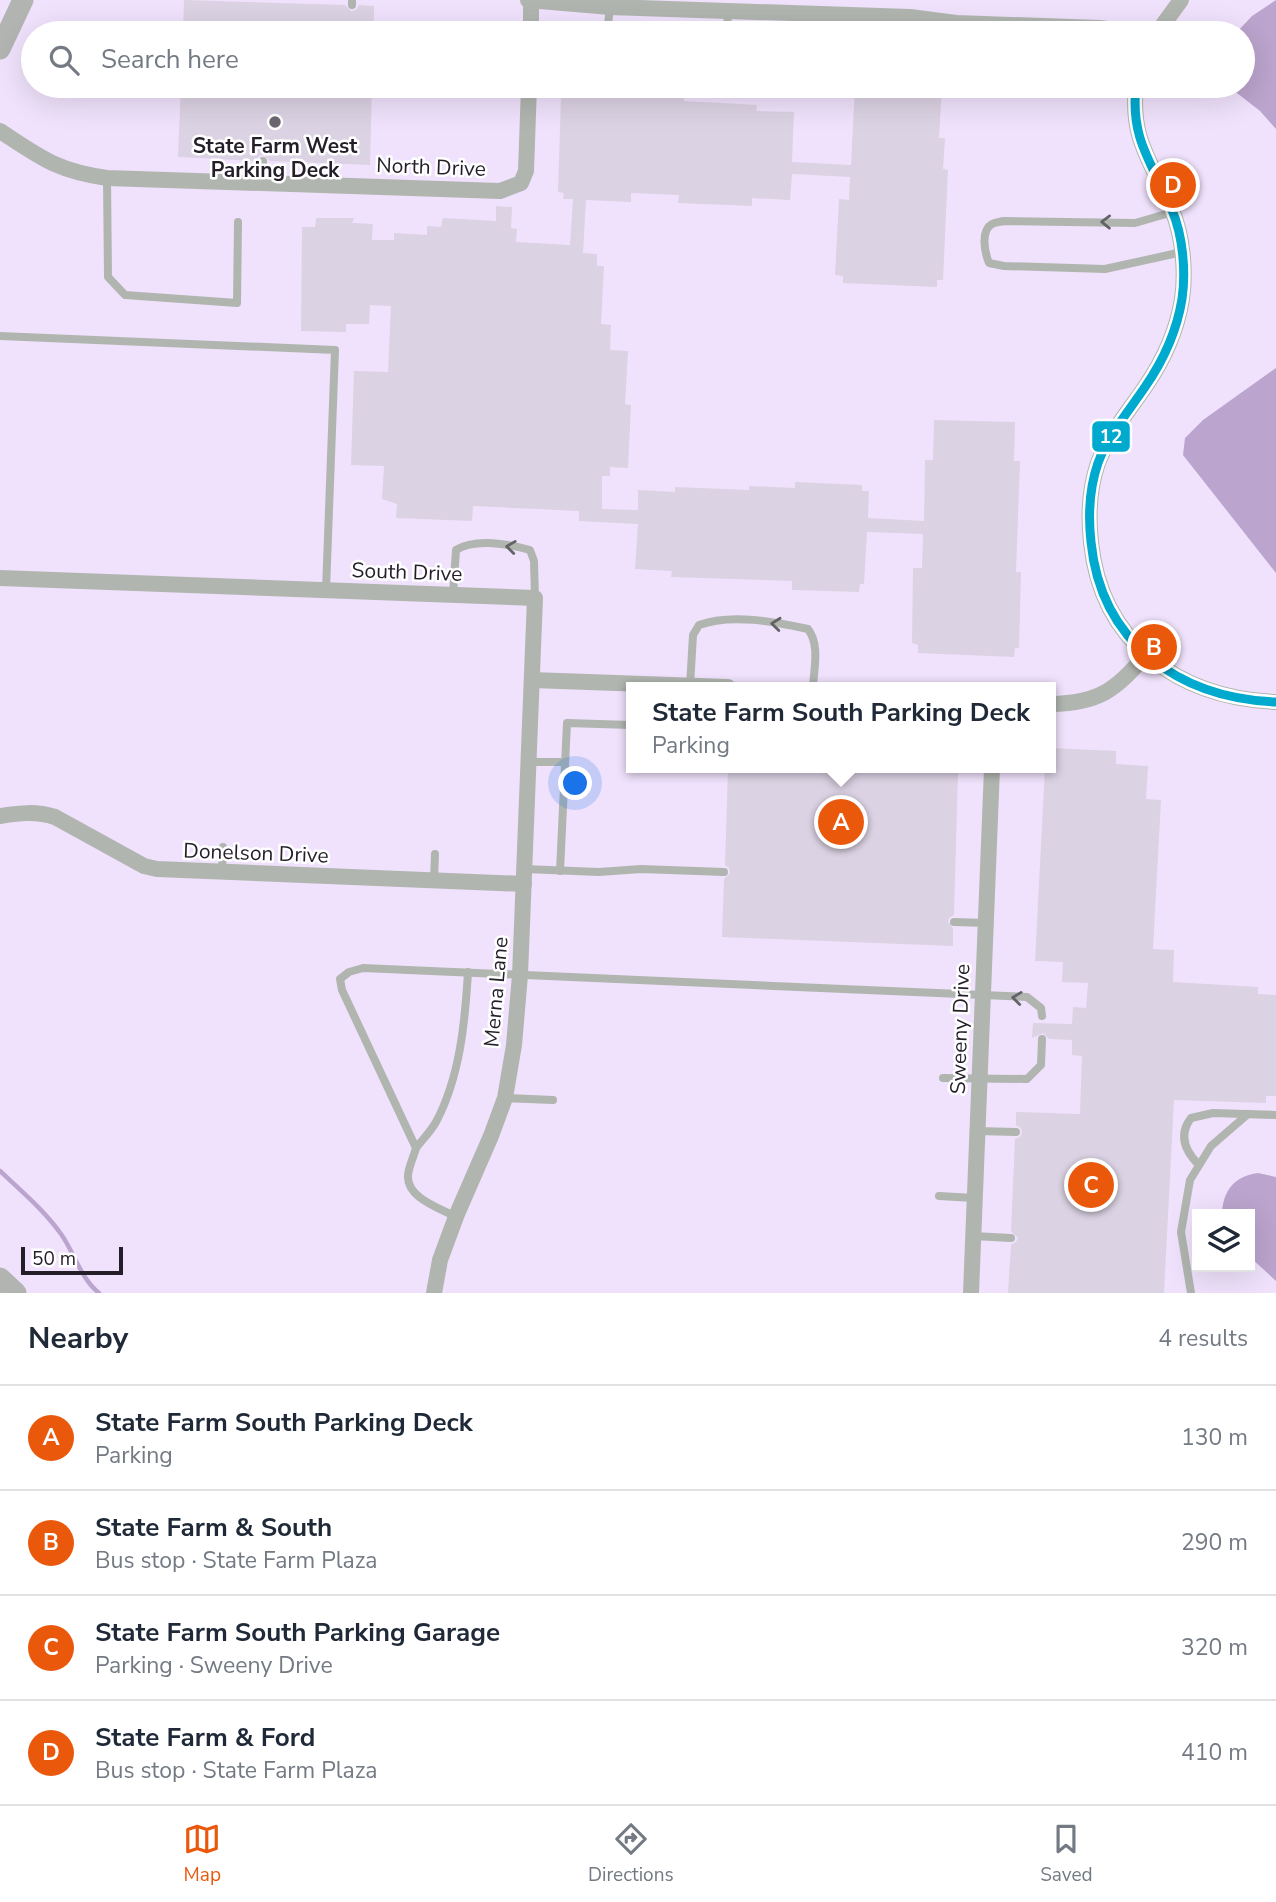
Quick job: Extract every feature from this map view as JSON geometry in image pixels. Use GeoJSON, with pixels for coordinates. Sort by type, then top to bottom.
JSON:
{"type":"FeatureCollection","features":[{"type":"Feature","properties":{"kind":"street"},"geometry":{"type":"LineString","coordinates":[[0,49],[23,0]]}},
{"type":"Feature","properties":{"kind":"street"},"geometry":{"type":"LineString","coordinates":[[531,21],[530,0],[610,6],[910,17],[941,21]]}},
{"type":"Feature","properties":{"kind":"street"},"geometry":{"type":"LineString","coordinates":[[1166,21],[1181,0]]}},
{"type":"Feature","properties":{"kind":"street","name":"North Drive"},"geometry":{"type":"LineString","coordinates":[[0,131],[48,163],[76,174],[107,178],[500,191],[522,183],[526,171],[529,98]]}},
{"type":"Feature","properties":{"kind":"street"},"geometry":{"type":"LineString","coordinates":[[1136,98],[1139,138],[1173,212],[1182,252],[1182,298],[1169,344],[1153,374],[1116,427],[1103,451],[1090,497],[1088,519],[1092,558],[1111,612],[1146,655],[1187,683],[1206,691],[1239,699],[1276,702]]}},
{"type":"Feature","properties":{"kind":"street","name":"South Drive"},"geometry":{"type":"LineString","coordinates":[[0,578],[535,598]]}},
{"type":"Feature","properties":{"kind":"street"},"geometry":{"type":"LineString","coordinates":[[535,598],[532,680],[626,684]]}},
{"type":"Feature","properties":{"kind":"street"},"geometry":{"type":"LineString","coordinates":[[1056,704],[1091,700],[1108,692],[1146,655]]}},
{"type":"Feature","properties":{"kind":"street","name":"Merna Lane"},"geometry":{"type":"LineString","coordinates":[[434,1293],[440,1260],[505,1098],[514,1045],[520,975],[532,680]]}},
{"type":"Feature","properties":{"kind":"street","name":"Sweeny Drive"},"geometry":{"type":"LineString","coordinates":[[971,1293],[992,773]]}},
{"type":"Feature","properties":{"kind":"street","name":"Donelson Drive"},"geometry":{"type":"LineString","coordinates":[[0,816],[27,811],[55,817],[144,866],[157,869],[434,881],[524,876]]}},
{"type":"Feature","properties":{"kind":"street"},"geometry":{"type":"LineString","coordinates":[[0,1278],[16,1293]]}},
{"type":"Feature","properties":{"kind":"lane"},"geometry":{"type":"LineString","coordinates":[[608,21],[610,6]]}},
{"type":"Feature","properties":{"kind":"lane"},"geometry":{"type":"LineString","coordinates":[[728,21],[729,10]]}},
{"type":"Feature","properties":{"kind":"lane"},"geometry":{"type":"LineString","coordinates":[[263,161],[263,183]]}},
{"type":"Feature","properties":{"kind":"lane"},"geometry":{"type":"LineString","coordinates":[[107,178],[108,277],[125,295],[237,303],[238,222]]}},
{"type":"Feature","properties":{"kind":"lane"},"geometry":{"type":"LineString","coordinates":[[1173,212],[1135,223],[1004,221],[992,224],[986,231],[985,253],[989,263],[1004,266],[1105,269],[1182,252]]}},
{"type":"Feature","properties":{"kind":"lane"},"geometry":{"type":"LineString","coordinates":[[0,336],[335,350],[326,590]]}},
{"type":"Feature","properties":{"kind":"lane"},"geometry":{"type":"LineString","coordinates":[[453,595],[456,550],[466,544],[515,545],[530,550],[534,561],[535,598]]}},
{"type":"Feature","properties":{"kind":"lane"},"geometry":{"type":"LineString","coordinates":[[690,682],[694,635],[699,625],[713,620],[749,621],[808,629],[813,636],[815,650],[813,682]]}},
{"type":"Feature","properties":{"kind":"lane"},"geometry":{"type":"LineString","coordinates":[[560,871],[567,723],[626,725]]}},
{"type":"Feature","properties":{"kind":"lane"},"geometry":{"type":"LineString","coordinates":[[528,762],[565,762]]}},
{"type":"Feature","properties":{"kind":"lane"},"geometry":{"type":"LineString","coordinates":[[222,873],[223,846]]}},
{"type":"Feature","properties":{"kind":"lane"},"geometry":{"type":"LineString","coordinates":[[434,881],[435,854]]}},
{"type":"Feature","properties":{"kind":"lane"},"geometry":{"type":"LineString","coordinates":[[524,876],[560,871],[641,869],[724,872]]}},
{"type":"Feature","properties":{"kind":"lane"},"geometry":{"type":"LineString","coordinates":[[954,922],[986,923]]}},
{"type":"Feature","properties":{"kind":"lane"},"geometry":{"type":"LineString","coordinates":[[416,1148],[342,990],[340,979],[349,972],[363,968],[1027,997],[1041,1008],[1042,1016]]}},
{"type":"Feature","properties":{"kind":"lane"},"geometry":{"type":"LineString","coordinates":[[456,1217],[420,1198],[411,1188],[408,1176],[416,1148],[435,1123],[452,1085],[465,1016],[468,972]]}},
{"type":"Feature","properties":{"kind":"lane"},"geometry":{"type":"LineString","coordinates":[[943,1077],[1027,1079],[1041,1065],[1042,1040]]}},
{"type":"Feature","properties":{"kind":"lane"},"geometry":{"type":"LineString","coordinates":[[505,1098],[553,1100]]}},
{"type":"Feature","properties":{"kind":"lane"},"geometry":{"type":"LineString","coordinates":[[1199,1165],[1189,1156],[1183,1139],[1185,1126],[1191,1118],[1213,1113],[1276,1115]]}},
{"type":"Feature","properties":{"kind":"lane"},"geometry":{"type":"LineString","coordinates":[[1191,1293],[1181,1232],[1190,1180],[1211,1146],[1248,1114]]}},
{"type":"Feature","properties":{"kind":"lane"},"geometry":{"type":"LineString","coordinates":[[977,1131],[1016,1132]]}},
{"type":"Feature","properties":{"kind":"lane"},"geometry":{"type":"LineString","coordinates":[[939,1196],[974,1198]]}},
{"type":"Feature","properties":{"kind":"lane"},"geometry":{"type":"LineString","coordinates":[[973,1236],[1011,1238]]}},
{"type":"Feature","properties":{"kind":"shaded area"},"geometry":{"type":"Polygon","coordinates":[[[0,0],[1276,0],[1276,1293],[0,1293],[0,0]]]}},
{"type":"Feature","properties":{"kind":"shaded area"},"geometry":{"type":"Polygon","coordinates":[[[1276,0],[1276,129],[1243,98],[1255,98],[1255,21],[1247,21],[1276,0]]]}},
{"type":"Feature","properties":{"kind":"shaded area"},"geometry":{"type":"Polygon","coordinates":[[[1276,368],[1276,573],[1183,455],[1185,438],[1203,420],[1276,368]]]}},
{"type":"Feature","properties":{"kind":"shaded area"},"geometry":{"type":"Polygon","coordinates":[[[1258,1173],[1276,1177],[1276,1281],[1255,1262],[1255,1209],[1223,1209],[1231,1186],[1242,1177],[1258,1173]]]}},
{"type":"Feature","properties":{"kind":"building"},"geometry":{"type":"Polygon","coordinates":[[[184,0],[345,5],[351,11],[356,10],[359,5],[374,6],[374,21],[183,21],[184,0]]]}},
{"type":"Feature","properties":{"kind":"building","name":"State Farm West Parking Deck"},"geometry":{"type":"Polygon","coordinates":[[[180,98],[372,98],[370,165],[270,161],[264,155],[259,156],[256,161],[178,157],[180,98]]]}},
{"type":"Feature","properties":{"kind":"building"},"geometry":{"type":"Polygon","coordinates":[[[561,98],[684,98],[684,101],[757,105],[756,111],[794,112],[792,162],[851,165],[854,98],[941,98],[939,138],[945,138],[943,169],[948,170],[943,280],[937,280],[937,287],[843,283],[843,276],[835,275],[839,199],[849,200],[850,177],[792,174],[790,200],[752,198],[752,206],[678,203],[679,195],[631,193],[631,202],[586,200],[583,253],[597,254],[597,266],[604,266],[601,324],[611,325],[610,350],[628,351],[625,404],[631,405],[628,468],[610,467],[610,476],[602,476],[602,509],[638,510],[638,490],[675,492],[675,487],[749,490],[749,486],[795,488],[795,482],[862,485],[862,491],[869,491],[868,518],[924,521],[925,460],[933,460],[934,420],[1015,422],[1014,461],[1020,461],[1016,572],[1021,572],[1019,648],[1015,648],[1014,657],[918,653],[918,645],[912,643],[913,568],[922,568],[923,534],[867,532],[864,584],[860,584],[859,592],[792,590],[792,581],[671,577],[672,571],[635,569],[638,524],[579,521],[579,511],[473,506],[472,521],[396,518],[397,504],[382,499],[384,466],[351,465],[354,371],[388,372],[391,306],[370,305],[369,324],[346,324],[346,332],[301,331],[302,227],[315,227],[316,218],[354,218],[352,223],[373,224],[372,240],[394,240],[394,233],[427,235],[427,226],[441,227],[443,218],[496,221],[496,206],[512,207],[511,228],[517,229],[516,242],[570,245],[573,199],[563,199],[564,193],[558,192],[561,98]]]}},
{"type":"Feature","properties":{"kind":"building"},"geometry":{"type":"Polygon","coordinates":[[[1056,748],[1116,751],[1116,764],[1148,766],[1146,799],[1161,800],[1153,949],[1174,950],[1173,982],[1258,987],[1258,994],[1276,995],[1276,1096],[1266,1096],[1266,1103],[1174,1100],[1164,1293],[1008,1293],[1011,1245],[1018,1238],[1011,1231],[1015,1139],[1022,1133],[1021,1128],[1016,1125],[1016,1112],[1080,1114],[1082,1056],[1072,1055],[1072,1040],[1049,1039],[1043,1033],[1032,1038],[1033,1023],[1072,1024],[1073,1007],[1086,1008],[1088,983],[1062,982],[1063,962],[1035,961],[1045,773],[1056,773],[1056,748]]]}},
{"type":"Feature","properties":{"kind":"building"},"geometry":{"type":"Polygon","coordinates":[[[728,773],[958,773],[954,915],[948,922],[953,928],[953,946],[722,937],[724,879],[730,873],[725,865],[728,773]]]}},
{"type":"Feature","properties":{"kind":"waterway"},"geometry":{"type":"LineString","coordinates":[[0,1171],[54,1225],[66,1241],[82,1273],[99,1293]]}},
{"type":"Feature","properties":{"kind":"transit line","name":"12"},"geometry":{"type":"LineString","coordinates":[[1135,98],[1136,122],[1140,137],[1179,231],[1183,254],[1183,288],[1177,322],[1163,356],[1108,442],[1095,473],[1090,522],[1098,578],[1110,609],[1128,636],[1151,658],[1177,676],[1208,690],[1241,698],[1276,702]]}},
{"type":"Feature","properties":{"kind":"place","name":"State Farm West Parking Deck"},"geometry":{"type":"Point","coordinates":[275,122]}},
{"type":"Feature","properties":{"kind":"place","name":"State Farm & Ford"},"geometry":{"type":"Point","coordinates":[1173,185]}},
{"type":"Feature","properties":{"kind":"place","name":"State Farm & South"},"geometry":{"type":"Point","coordinates":[1154,647]}},
{"type":"Feature","properties":{"kind":"place","name":"State Farm South Parking Deck"},"geometry":{"type":"Point","coordinates":[841,822]}},
{"type":"Feature","properties":{"kind":"place","name":"State Farm South Parking Garage"},"geometry":{"type":"Point","coordinates":[1091,1185]}}]}
